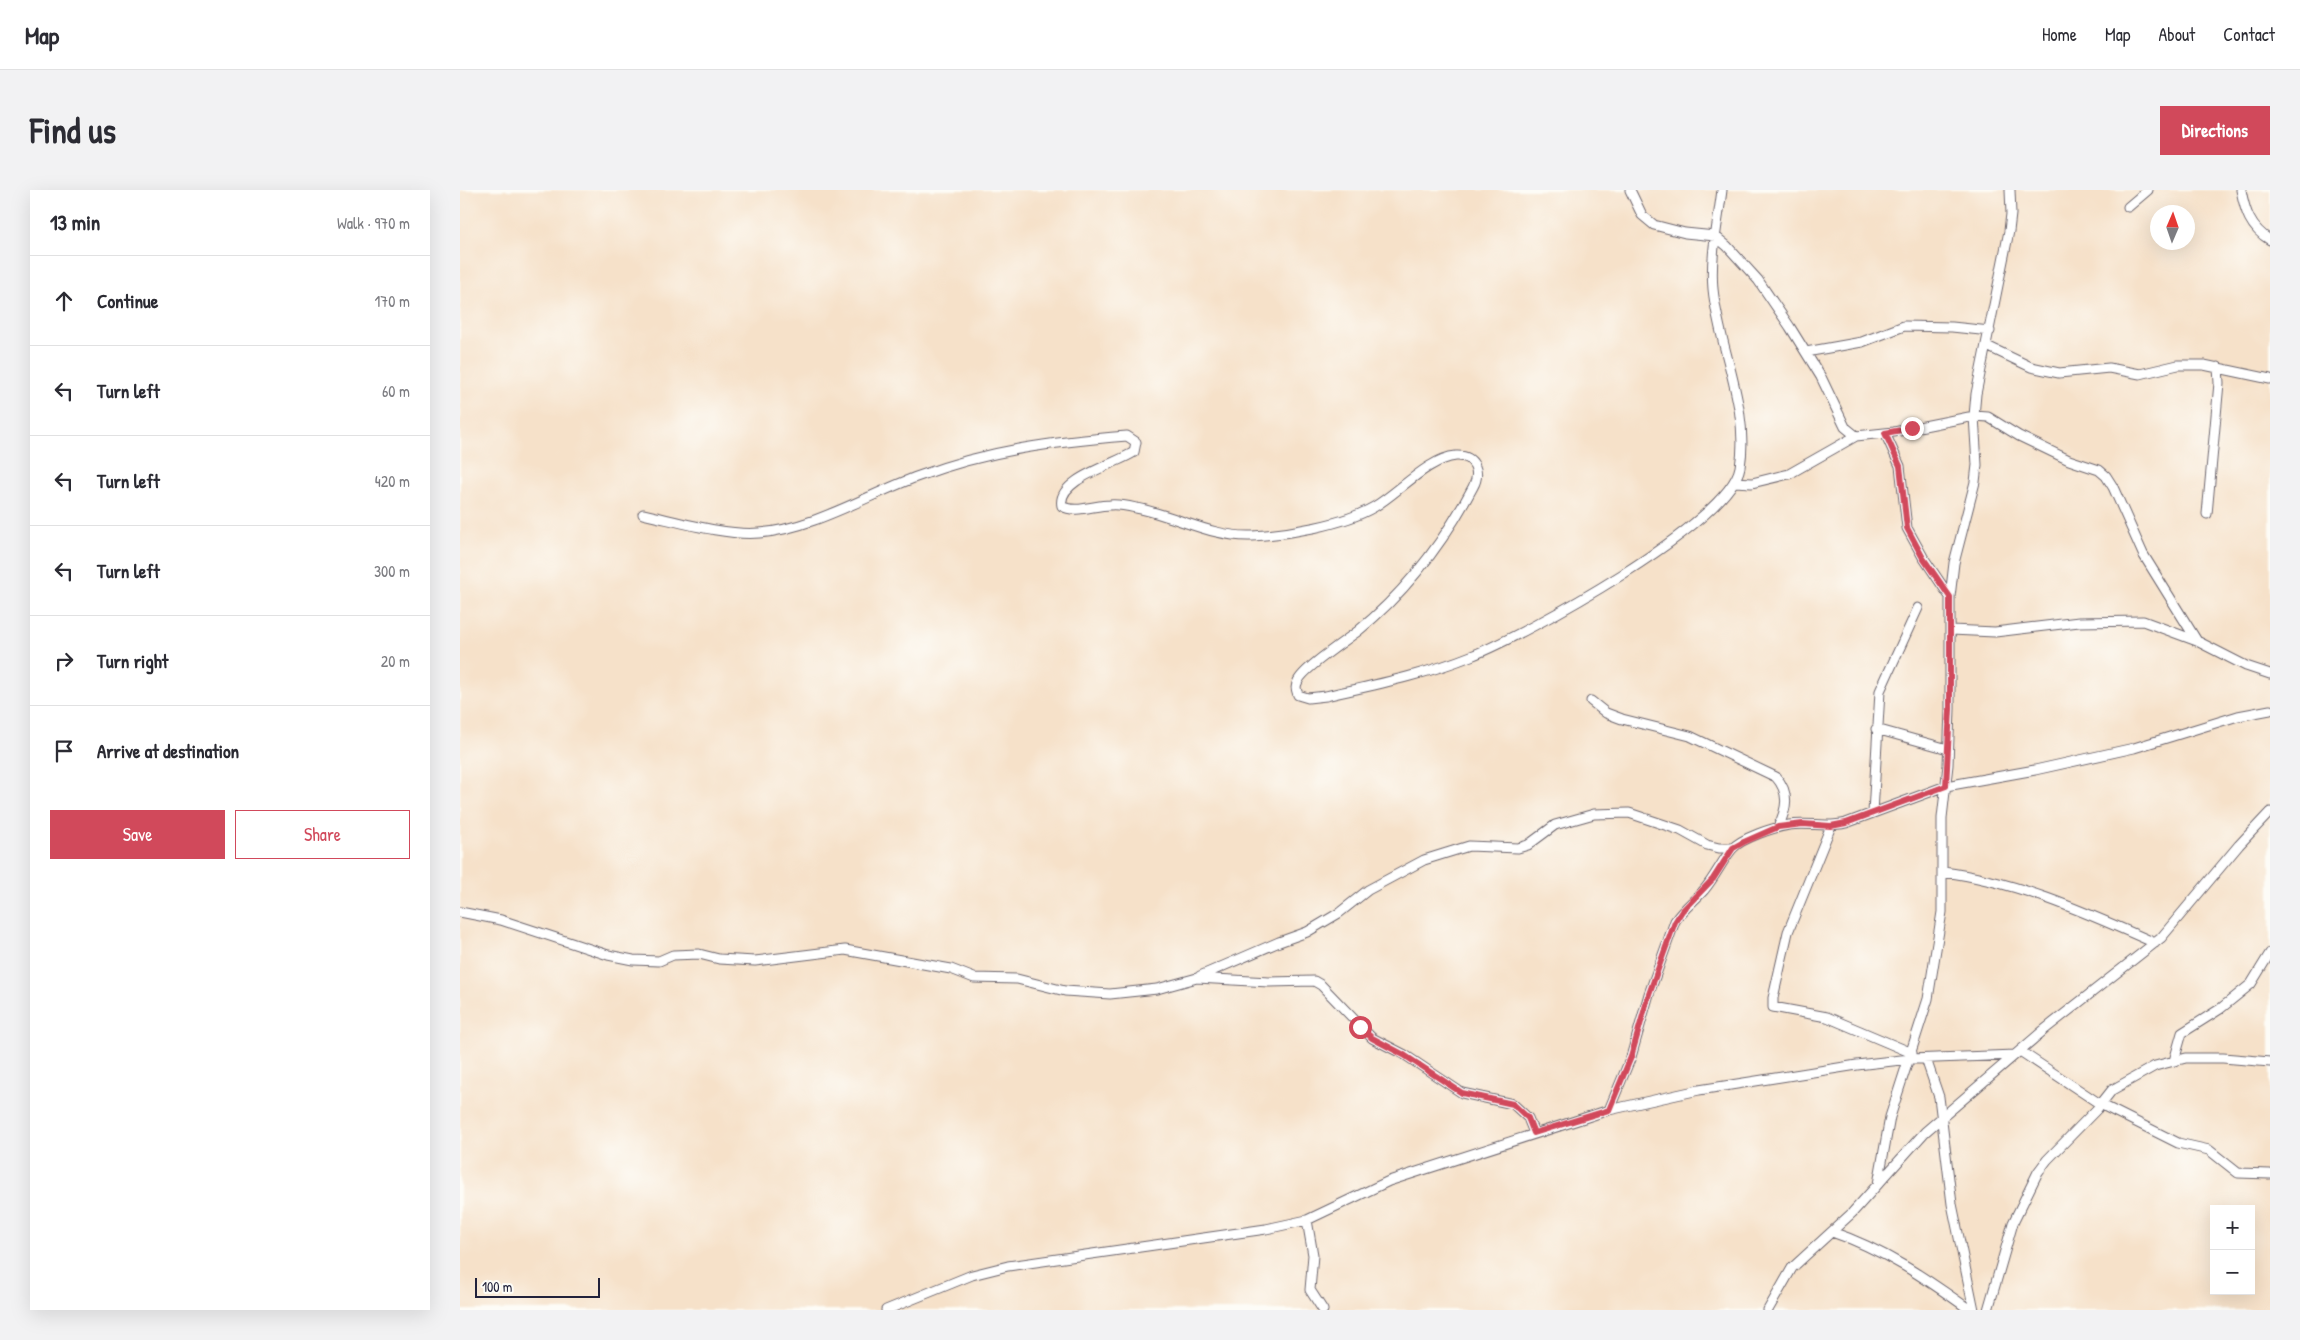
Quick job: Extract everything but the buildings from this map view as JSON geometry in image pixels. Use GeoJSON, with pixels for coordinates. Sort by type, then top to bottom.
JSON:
{"type":"FeatureCollection","features":[{"type":"Feature","properties":{"kind":"street"},"geometry":{"type":"LineString","coordinates":[[1630,190],[1642,215],[1654,225],[1685,233],[1715,236],[1758,280],[1806,352],[1841,421],[1856,436]]}},
{"type":"Feature","properties":{"kind":"street"},"geometry":{"type":"LineString","coordinates":[[643,514],[709,528],[760,533],[804,522],[921,475],[1005,450],[1127,436],[1136,442],[1134,452],[1072,484],[1063,493],[1061,499],[1062,506],[1069,510],[1112,504],[1137,508],[1211,531],[1231,535],[1253,536],[1316,526],[1372,508],[1406,486],[1429,466],[1455,456],[1466,456],[1474,461],[1477,469],[1475,484],[1457,518],[1411,582],[1364,626],[1309,668],[1298,679],[1295,688],[1298,695],[1308,698],[1361,688],[1443,667],[1501,644],[1573,604],[1666,546],[1707,513],[1735,482],[1740,469],[1742,434],[1739,406],[1720,332],[1713,290],[1712,268],[1722,190]]}},
{"type":"Feature","properties":{"kind":"street"},"geometry":{"type":"LineString","coordinates":[[1878,1184],[1890,1117],[1928,999],[1944,898],[1942,818],[1948,749],[1950,597],[1954,563],[1975,482],[1974,416],[1978,377],[1990,332],[2001,265],[2009,231],[2011,214],[2010,190]]}},
{"type":"Feature","properties":{"kind":"street"},"geometry":{"type":"LineString","coordinates":[[2128,207],[2148,190]]}},
{"type":"Feature","properties":{"kind":"street"},"geometry":{"type":"LineString","coordinates":[[2241,190],[2248,218],[2255,228],[2270,240]]}},
{"type":"Feature","properties":{"kind":"street"},"geometry":{"type":"LineString","coordinates":[[1806,352],[1862,342],[1904,326],[1952,327],[1990,332]]}},
{"type":"Feature","properties":{"kind":"street"},"geometry":{"type":"LineString","coordinates":[[1986,346],[2032,367],[2058,374],[2109,368],[2140,374],[2190,364],[2218,367],[2270,379]]}},
{"type":"Feature","properties":{"kind":"street"},"geometry":{"type":"LineString","coordinates":[[2207,514],[2219,383],[2218,367]]}},
{"type":"Feature","properties":{"kind":"street"},"geometry":{"type":"LineString","coordinates":[[1735,482],[1752,483],[1789,474],[1856,436],[1885,433],[1974,416],[1994,420],[2019,436],[2069,460],[2099,470],[2106,476],[2113,487],[2143,554],[2197,641]]}},
{"type":"Feature","properties":{"kind":"street"},"geometry":{"type":"LineString","coordinates":[[1885,433],[1900,466],[1907,528],[1923,558],[1950,597]]}},
{"type":"Feature","properties":{"kind":"street"},"geometry":{"type":"LineString","coordinates":[[1873,813],[1876,729],[1880,691],[1918,608]]}},
{"type":"Feature","properties":{"kind":"street"},"geometry":{"type":"LineString","coordinates":[[1950,630],[1995,632],[2079,622],[2132,620],[2154,624],[2197,641],[2246,666],[2270,674]]}},
{"type":"Feature","properties":{"kind":"street"},"geometry":{"type":"LineString","coordinates":[[1591,701],[1606,713],[1622,719],[1690,736],[1776,777],[1782,784],[1786,804],[1778,827]]}},
{"type":"Feature","properties":{"kind":"street"},"geometry":{"type":"LineString","coordinates":[[460,912],[501,920],[608,955],[633,960],[659,961],[673,955],[699,954],[719,959],[755,961],[845,950],[951,969],[974,978],[1017,979],[1065,991],[1110,994],[1157,989],[1198,978],[1279,942],[1307,932],[1339,913],[1368,890],[1424,860],[1469,846],[1518,848],[1528,845],[1555,825],[1594,814],[1629,813],[1680,830],[1707,845],[1719,848],[1733,848],[1778,827],[1803,824],[1831,826],[1846,823],[1946,786],[2035,770],[2126,750],[2238,716],[2270,710]]}},
{"type":"Feature","properties":{"kind":"street"},"geometry":{"type":"LineString","coordinates":[[1876,729],[1948,749]]}},
{"type":"Feature","properties":{"kind":"street"},"geometry":{"type":"LineString","coordinates":[[1768,1310],[1792,1268],[1832,1232],[1913,1144],[2017,1053],[2154,943],[2174,923],[2239,845],[2270,812]]}},
{"type":"Feature","properties":{"kind":"street"},"geometry":{"type":"LineString","coordinates":[[1831,826],[1788,932],[1773,998],[1773,1007],[1827,1017],[1911,1056],[1926,1059],[2017,1053],[2100,1104],[2178,1143],[2209,1150],[2238,1173],[2270,1174]]}},
{"type":"Feature","properties":{"kind":"street"},"geometry":{"type":"LineString","coordinates":[[1609,1110],[1631,1057],[1649,994],[1675,922],[1682,911],[1713,879],[1733,848]]}},
{"type":"Feature","properties":{"kind":"street"},"geometry":{"type":"LineString","coordinates":[[1943,872],[1994,880],[2093,917],[2154,943]]}},
{"type":"Feature","properties":{"kind":"street"},"geometry":{"type":"LineString","coordinates":[[2174,1061],[2182,1033],[2220,1009],[2252,984],[2270,953]]}},
{"type":"Feature","properties":{"kind":"street"},"geometry":{"type":"LineString","coordinates":[[1198,978],[1260,982],[1314,981],[1321,985],[1372,1038],[1404,1055],[1462,1093],[1513,1104],[1528,1118],[1534,1133]]}},
{"type":"Feature","properties":{"kind":"street"},"geometry":{"type":"LineString","coordinates":[[886,1310],[972,1275],[1008,1266],[1266,1229],[1307,1220],[1389,1181],[1609,1110],[1699,1090],[1911,1056]]}},
{"type":"Feature","properties":{"kind":"street"},"geometry":{"type":"LineString","coordinates":[[1988,1310],[2013,1223],[2038,1172],[2112,1090],[2128,1079],[2155,1066],[2174,1061],[2193,1058],[2270,1062]]}},
{"type":"Feature","properties":{"kind":"street"},"geometry":{"type":"LineString","coordinates":[[1926,1059],[1934,1079],[1942,1117],[1953,1212],[1974,1310]]}},
{"type":"Feature","properties":{"kind":"street"},"geometry":{"type":"LineString","coordinates":[[1307,1220],[1313,1256],[1309,1285],[1322,1310]]}},
{"type":"Feature","properties":{"kind":"street"},"geometry":{"type":"LineString","coordinates":[[1832,1232],[1855,1240],[1895,1260],[1970,1310]]}},
{"type":"Feature","properties":{"kind":"route"},"geometry":{"type":"LineString","coordinates":[[1360,1027],[1367,1035],[1404,1055],[1433,1076],[1462,1093],[1481,1099],[1508,1101],[1513,1104],[1528,1118],[1534,1133],[1609,1110],[1631,1057],[1649,994],[1675,922],[1682,911],[1713,879],[1733,848],[1761,833],[1778,827],[1790,824],[1831,826],[1846,823],[1946,786],[1951,672],[1950,597],[1923,558],[1907,528],[1900,466],[1885,433],[1912,428]]}}]}
